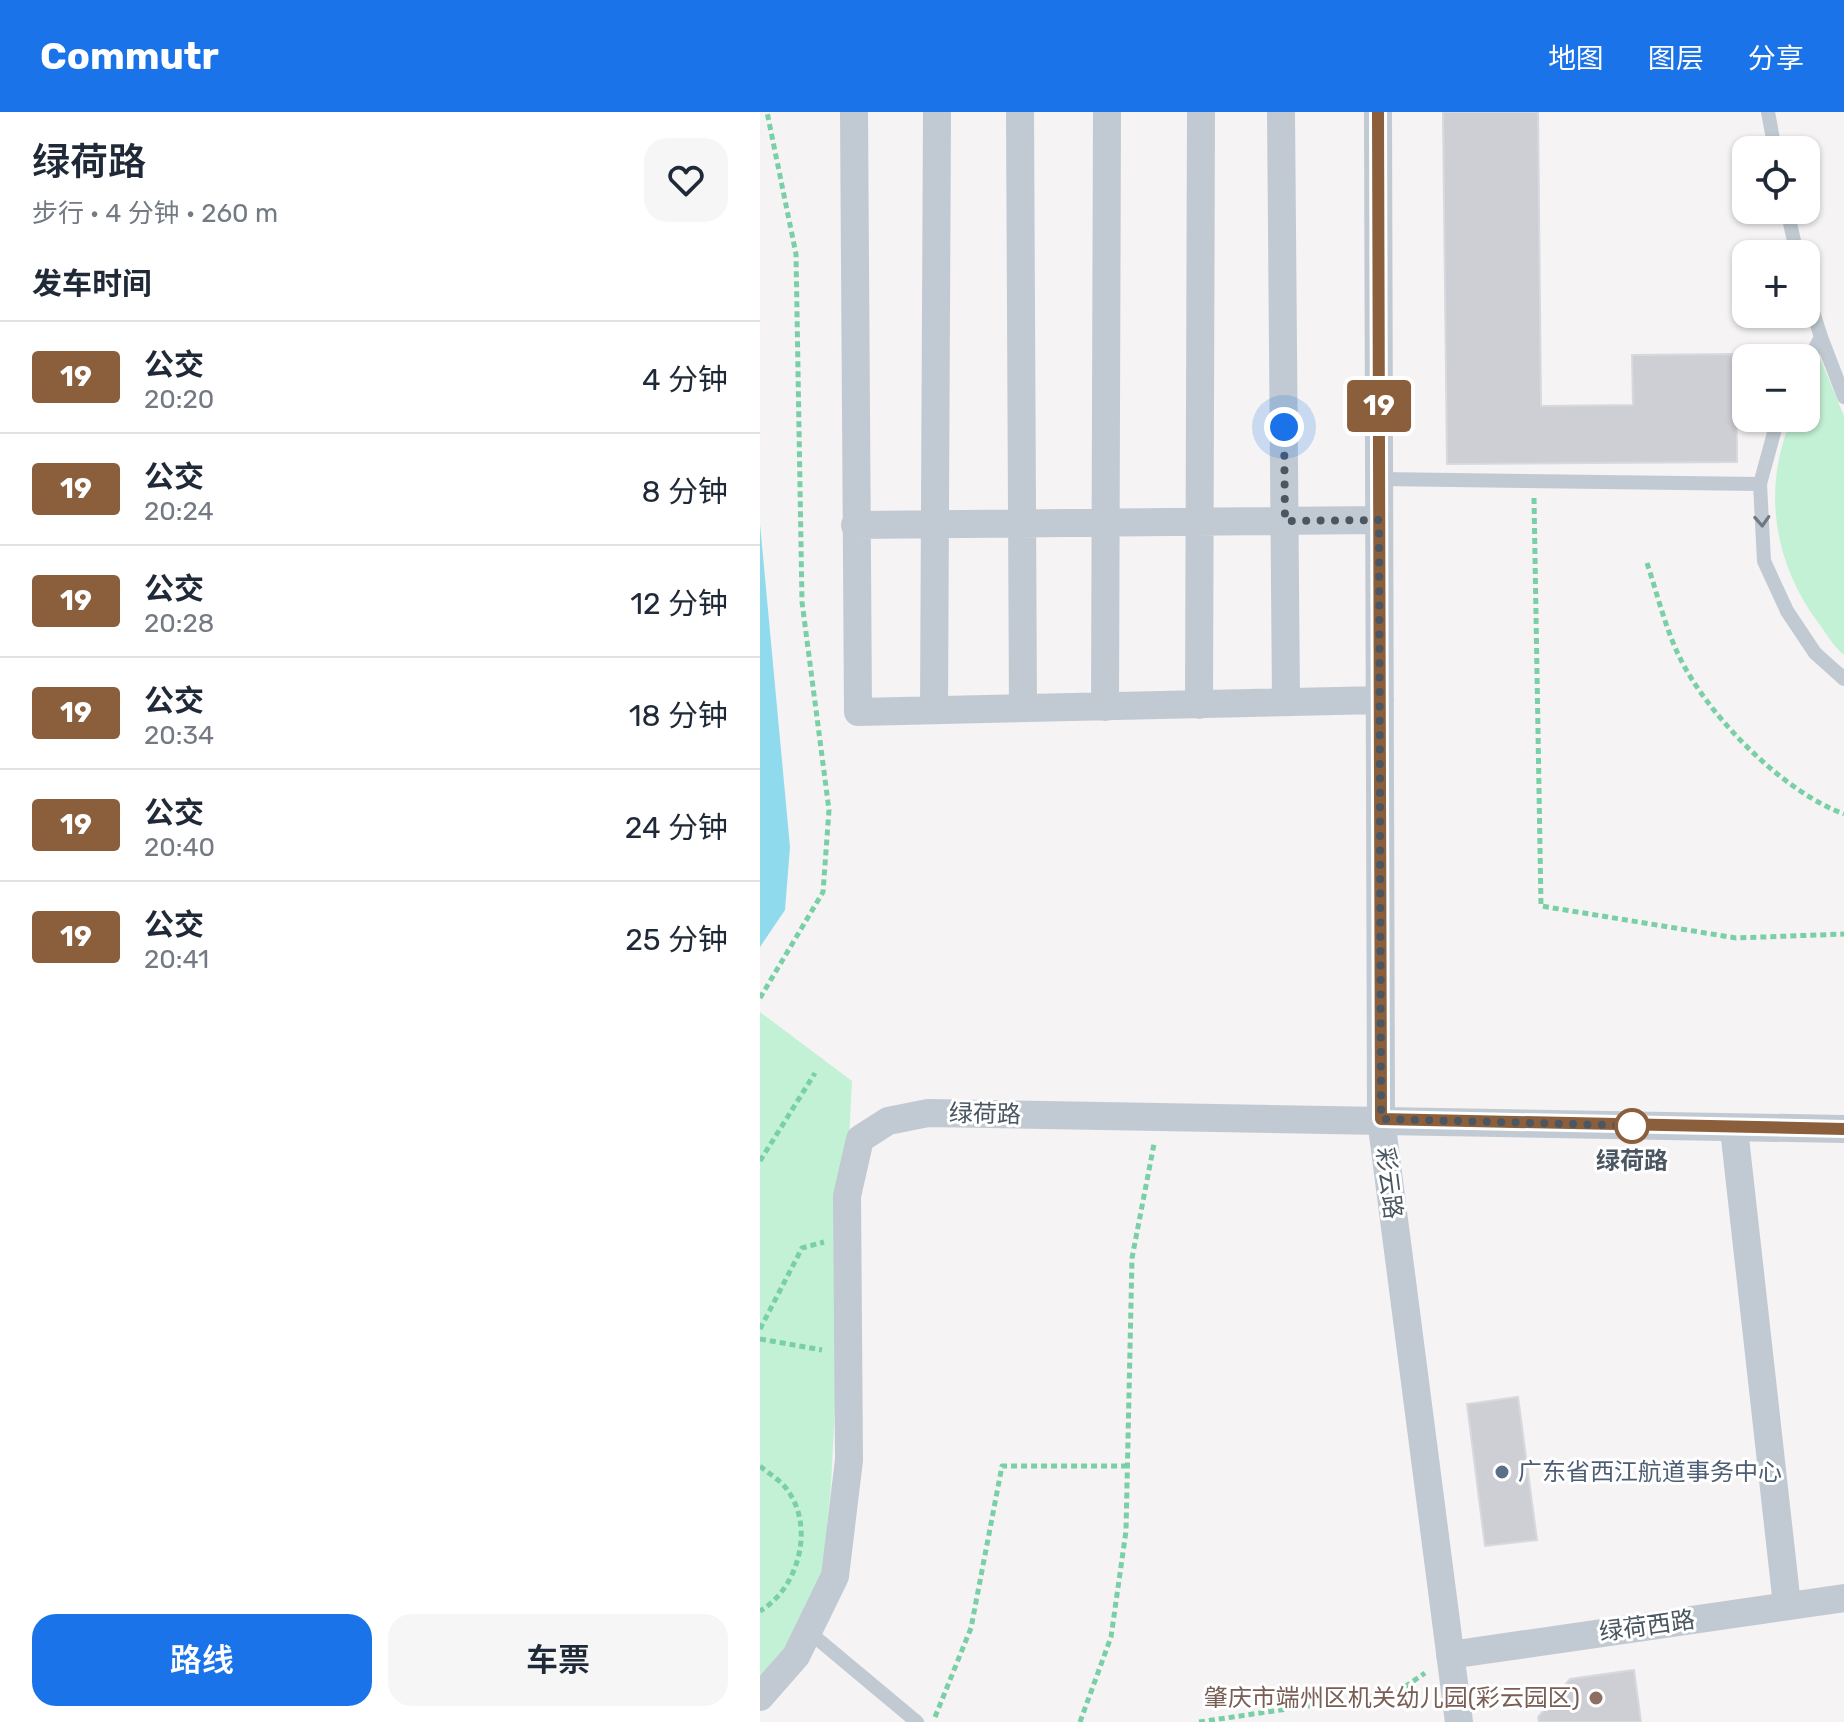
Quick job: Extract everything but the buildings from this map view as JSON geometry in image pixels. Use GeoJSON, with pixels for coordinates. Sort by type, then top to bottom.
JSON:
{"type":"FeatureCollection","features":[{"type":"Feature","properties":{"kind":"street"},"geometry":{"type":"LineString","coordinates":[[854,112],[858,712],[1380,700]]}},
{"type":"Feature","properties":{"kind":"street"},"geometry":{"type":"LineString","coordinates":[[934,710],[937,112]]}},
{"type":"Feature","properties":{"kind":"street"},"geometry":{"type":"LineString","coordinates":[[1020,112],[1023,708]]}},
{"type":"Feature","properties":{"kind":"street"},"geometry":{"type":"LineString","coordinates":[[1105,707],[1103,523],[1107,112]]}},
{"type":"Feature","properties":{"kind":"street"},"geometry":{"type":"LineString","coordinates":[[1199,705],[1201,112]]}},
{"type":"Feature","properties":{"kind":"street"},"geometry":{"type":"LineString","coordinates":[[1281,112],[1286,702]]}},
{"type":"Feature","properties":{"kind":"street","name":"彩云路"},"geometry":{"type":"LineString","coordinates":[[1378,112],[1381,1119],[1459,1722]]}},
{"type":"Feature","properties":{"kind":"street"},"geometry":{"type":"LineString","coordinates":[[855,525],[1379,520]]}},
{"type":"Feature","properties":{"kind":"street","name":"绿荷路"},"geometry":{"type":"LineString","coordinates":[[760,1697],[796,1656],[835,1576],[849,1460],[847,1196],[860,1139],[888,1121],[928,1113],[1844,1129]]}},
{"type":"Feature","properties":{"kind":"street"},"geometry":{"type":"LineString","coordinates":[[1734,1129],[1787,1605]]}},
{"type":"Feature","properties":{"kind":"street","name":"绿荷西路"},"geometry":{"type":"LineString","coordinates":[[1450,1655],[1844,1598]]}},
{"type":"Feature","properties":{"kind":"lane"},"geometry":{"type":"LineString","coordinates":[[1768,112],[1772,136]]}},
{"type":"Feature","properties":{"kind":"lane"},"geometry":{"type":"LineString","coordinates":[[1818,328],[1844,397]]}},
{"type":"Feature","properties":{"kind":"lane"},"geometry":{"type":"LineString","coordinates":[[1817,344],[1821,337]]}},
{"type":"Feature","properties":{"kind":"lane"},"geometry":{"type":"LineString","coordinates":[[1774,432],[1760,484],[1764,561],[1787,611],[1815,653],[1844,679]]}},
{"type":"Feature","properties":{"kind":"lane"},"geometry":{"type":"LineString","coordinates":[[1379,479],[1760,484]]}},
{"type":"Feature","properties":{"kind":"lane"},"geometry":{"type":"LineString","coordinates":[[808,1631],[917,1722]]}},
{"type":"Feature","properties":{"kind":"path"},"geometry":{"type":"LineString","coordinates":[[760,998],[823,892],[829,810],[802,602],[796,254],[767,112]]}},
{"type":"Feature","properties":{"kind":"path"},"geometry":{"type":"LineString","coordinates":[[1534,481],[1541,906],[1736,938],[1844,934]]}},
{"type":"Feature","properties":{"kind":"path"},"geometry":{"type":"LineString","coordinates":[[1647,563],[1679,657],[1732,735],[1822,806],[1844,814]]}},
{"type":"Feature","properties":{"kind":"path"},"geometry":{"type":"LineString","coordinates":[[760,1161],[815,1073]]}},
{"type":"Feature","properties":{"kind":"path"},"geometry":{"type":"LineString","coordinates":[[1080,1722],[1111,1637],[1126,1531],[1132,1258],[1159,1116]]}},
{"type":"Feature","properties":{"kind":"path"},"geometry":{"type":"LineString","coordinates":[[760,1329],[802,1248],[848,1235]]}},
{"type":"Feature","properties":{"kind":"path"},"geometry":{"type":"LineString","coordinates":[[760,1339],[848,1355]]}},
{"type":"Feature","properties":{"kind":"path"},"geometry":{"type":"LineString","coordinates":[[760,1466],[788,1490],[800,1516],[799,1565],[768,1607],[760,1611]]}},
{"type":"Feature","properties":{"kind":"path"},"geometry":{"type":"LineString","coordinates":[[933,1722],[971,1628],[1002,1466],[1128,1466]]}},
{"type":"Feature","properties":{"kind":"path"},"geometry":{"type":"LineString","coordinates":[[1199,1722],[1396,1693],[1450,1655]]}},
{"type":"Feature","properties":{"kind":"green space"},"geometry":{"type":"Polygon","coordinates":[[[1820,358],[1844,416],[1844,655],[1802,598],[1782,548],[1775,496],[1787,432],[1820,432],[1820,358]]]}},
{"type":"Feature","properties":{"kind":"green space"},"geometry":{"type":"Polygon","coordinates":[[[760,1012],[852,1081],[831,1485],[822,1577],[775,1666],[760,1678],[760,1012]]]}},
{"type":"Feature","properties":{"kind":"water"},"geometry":{"type":"Polygon","coordinates":[[[760,524],[790,847],[785,910],[760,947],[760,524]]]}},
{"type":"Feature","properties":{"kind":"bus line","name":"19"},"geometry":{"type":"LineString","coordinates":[[1378,112],[1381,1119],[1844,1129]]}},
{"type":"Feature","properties":{"kind":"place","name":"绿荷路"},"geometry":{"type":"Point","coordinates":[1632,1126]}},
{"type":"Feature","properties":{"kind":"place","name":"广东省西江航道事务中心"},"geometry":{"type":"Point","coordinates":[1502,1472]}},
{"type":"Feature","properties":{"kind":"place","name":"肇庆市端州区机关幼儿园(彩云园区)"},"geometry":{"type":"Point","coordinates":[1596,1698]}},
{"type":"Feature","properties":{"kind":"route"},"geometry":{"type":"LineString","coordinates":[[1284,427],[1285,521],[1379,520],[1381,1119],[1645,1126],[1632,1126]]}}]}
